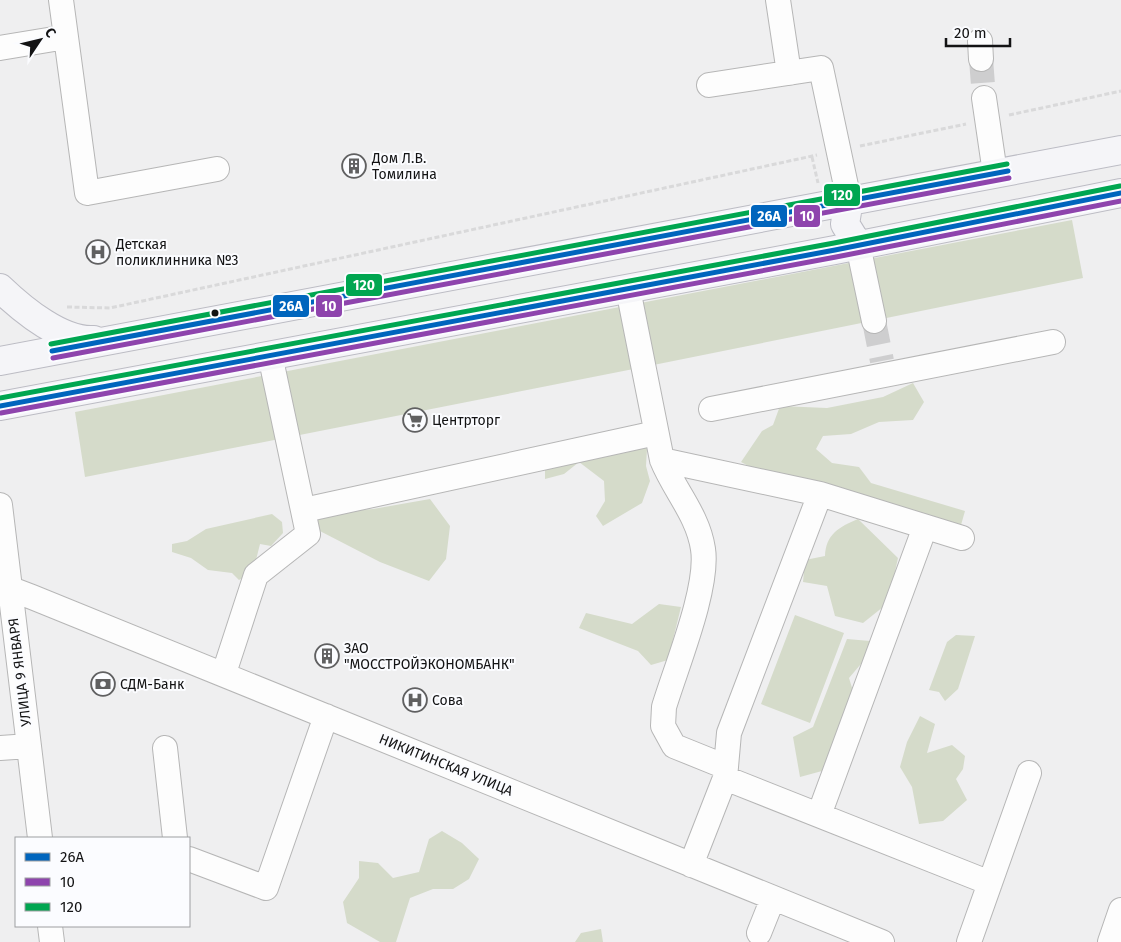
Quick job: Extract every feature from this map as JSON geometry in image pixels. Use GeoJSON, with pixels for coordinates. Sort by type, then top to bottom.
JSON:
{"type":"FeatureCollection","features":[{"type":"Feature","properties":{"kind":"main road"},"geometry":{"type":"LineString","coordinates":[[0,361],[1121,150]]}},
{"type":"Feature","properties":{"kind":"main road"},"geometry":{"type":"LineString","coordinates":[[0,406],[628,289],[1121,193]]}},
{"type":"Feature","properties":{"kind":"main road"},"geometry":{"type":"LineString","coordinates":[[850,200],[845,224],[858,245]]}},
{"type":"Feature","properties":{"kind":"main road"},"geometry":{"type":"LineString","coordinates":[[0,288],[17,305],[44,322],[81,340],[116,338]]}},
{"type":"Feature","properties":{"kind":"street"},"geometry":{"type":"LineString","coordinates":[[62,0],[87,194],[217,169]]}},
{"type":"Feature","properties":{"kind":"street"},"geometry":{"type":"LineString","coordinates":[[778,0],[789,73]]}},
{"type":"Feature","properties":{"kind":"street"},"geometry":{"type":"LineString","coordinates":[[0,48],[66,37]]}},
{"type":"Feature","properties":{"kind":"street"},"geometry":{"type":"LineString","coordinates":[[709,85],[821,68],[850,200]]}},
{"type":"Feature","properties":{"kind":"street"},"geometry":{"type":"LineString","coordinates":[[985,108],[995,173]]}},
{"type":"Feature","properties":{"kind":"street"},"geometry":{"type":"LineString","coordinates":[[858,245],[874,321]]}},
{"type":"Feature","properties":{"kind":"street"},"geometry":{"type":"LineString","coordinates":[[628,289],[662,460],[669,477],[690,509],[703,548],[703,580],[664,707],[663,726],[674,746],[819,815],[990,883]]}},
{"type":"Feature","properties":{"kind":"street"},"geometry":{"type":"LineString","coordinates":[[711,410],[883,369],[1053,342]]}},
{"type":"Feature","properties":{"kind":"street"},"geometry":{"type":"LineString","coordinates":[[224,673],[256,576],[308,534],[270,356]]}},
{"type":"Feature","properties":{"kind":"street"},"geometry":{"type":"LineString","coordinates":[[304,510],[656,433]]}},
{"type":"Feature","properties":{"kind":"street"},"geometry":{"type":"LineString","coordinates":[[662,460],[820,494],[962,538]]}},
{"type":"Feature","properties":{"kind":"street"},"geometry":{"type":"LineString","coordinates":[[691,865],[726,772],[729,733],[820,494]]}},
{"type":"Feature","properties":{"kind":"street","name":"УЛИЦА 9 ЯНВАРЯ"},"geometry":{"type":"LineString","coordinates":[[0,505],[5,589],[29,746],[40,837]]}},
{"type":"Feature","properties":{"kind":"street"},"geometry":{"type":"LineString","coordinates":[[819,815],[925,527]]}},
{"type":"Feature","properties":{"kind":"street","name":"НИКИТИНСКАЯ УЛИЦА"},"geometry":{"type":"LineString","coordinates":[[5,589],[224,673],[882,942]]}},
{"type":"Feature","properties":{"kind":"street"},"geometry":{"type":"LineString","coordinates":[[190,859],[266,888],[326,716]]}},
{"type":"Feature","properties":{"kind":"street"},"geometry":{"type":"LineString","coordinates":[[0,748],[29,746]]}},
{"type":"Feature","properties":{"kind":"street"},"geometry":{"type":"LineString","coordinates":[[165,748],[175,837]]}},
{"type":"Feature","properties":{"kind":"street"},"geometry":{"type":"LineString","coordinates":[[969,942],[1029,773]]}},
{"type":"Feature","properties":{"kind":"street"},"geometry":{"type":"LineString","coordinates":[[760,932],[773,898]]}},
{"type":"Feature","properties":{"kind":"street"},"geometry":{"type":"LineString","coordinates":[[1110,942],[1121,910]]}},
{"type":"Feature","properties":{"kind":"street"},"geometry":{"type":"LineString","coordinates":[[50,927],[52,942]]}},
{"type":"Feature","properties":{"kind":"path"},"geometry":{"type":"LineString","coordinates":[[110,308],[839,151],[985,108],[1121,91]]}},
{"type":"Feature","properties":{"kind":"green space"},"geometry":{"type":"Polygon","coordinates":[[[1072,220],[1083,278],[85,477],[75,412],[1072,220]]]}},
{"type":"Feature","properties":{"kind":"green space"},"geometry":{"type":"Polygon","coordinates":[[[913,383],[924,402],[913,420],[879,422],[851,434],[823,436],[816,449],[832,463],[859,467],[871,483],[965,511],[961,525],[945,529],[762,473],[741,462],[762,431],[773,425],[780,406],[827,408],[883,397],[913,383]]]}},
{"type":"Feature","properties":{"kind":"green space"},"geometry":{"type":"Polygon","coordinates":[[[642,443],[647,449],[646,466],[650,481],[642,503],[603,526],[596,516],[605,501],[604,481],[579,462],[564,474],[545,479],[545,462],[642,443]]]}},
{"type":"Feature","properties":{"kind":"green space"},"geometry":{"type":"Polygon","coordinates":[[[430,499],[450,526],[446,559],[429,581],[380,562],[316,529],[314,513],[373,509],[430,499]]]}},
{"type":"Feature","properties":{"kind":"green space"},"geometry":{"type":"Polygon","coordinates":[[[272,514],[282,522],[283,533],[271,546],[260,544],[253,572],[239,580],[232,573],[208,570],[191,558],[172,552],[172,544],[187,541],[206,529],[272,514]]]}},
{"type":"Feature","properties":{"kind":"green space"},"geometry":{"type":"Polygon","coordinates":[[[858,519],[898,558],[888,603],[863,623],[835,616],[827,586],[803,582],[805,560],[825,556],[828,542],[835,532],[839,528],[858,519]]]}},
{"type":"Feature","properties":{"kind":"green space"},"geometry":{"type":"Polygon","coordinates":[[[659,604],[681,607],[668,660],[651,665],[638,651],[579,628],[586,613],[632,624],[659,604]]]}},
{"type":"Feature","properties":{"kind":"green space"},"geometry":{"type":"Polygon","coordinates":[[[795,615],[844,633],[810,723],[761,704],[795,615]]]}},
{"type":"Feature","properties":{"kind":"green space"},"geometry":{"type":"Polygon","coordinates":[[[956,635],[975,636],[958,689],[945,701],[939,692],[929,690],[947,642],[956,635]]]}},
{"type":"Feature","properties":{"kind":"green space"},"geometry":{"type":"Polygon","coordinates":[[[847,639],[870,641],[872,651],[849,678],[853,691],[822,771],[800,777],[793,737],[813,727],[847,639]]]}},
{"type":"Feature","properties":{"kind":"green space"},"geometry":{"type":"Polygon","coordinates":[[[920,716],[935,724],[927,753],[952,745],[965,756],[963,769],[956,779],[967,800],[943,821],[919,824],[912,787],[900,767],[907,742],[920,716]]]}},
{"type":"Feature","properties":{"kind":"green space"},"geometry":{"type":"Polygon","coordinates":[[[442,831],[462,843],[479,859],[469,879],[453,889],[433,889],[410,898],[396,942],[380,942],[347,923],[343,902],[359,878],[359,861],[378,863],[393,878],[419,872],[429,839],[442,831]]]}},
{"type":"Feature","properties":{"kind":"green space"},"geometry":{"type":"Polygon","coordinates":[[[601,929],[603,942],[575,942],[581,933],[601,929]]]}},
{"type":"Feature","properties":{"kind":"tunnel"},"geometry":{"type":"LineString","coordinates":[[981,59],[984,98]]}},
{"type":"Feature","properties":{"kind":"tunnel"},"geometry":{"type":"LineString","coordinates":[[874,321],[882,361]]}},
{"type":"Feature","properties":{"kind":"transit line","name":"120"},"geometry":{"type":"LineString","coordinates":[[51,344],[1007,164]]}},
{"type":"Feature","properties":{"kind":"transit line","name":"26А"},"geometry":{"type":"LineString","coordinates":[[52,351],[1008,171]]}},
{"type":"Feature","properties":{"kind":"transit line","name":"10"},"geometry":{"type":"LineString","coordinates":[[53,358],[1009,178]]}},
{"type":"Feature","properties":{"kind":"transit line","name":"120"},"geometry":{"type":"LineString","coordinates":[[0,398],[834,243],[1120,186]]}},
{"type":"Feature","properties":{"kind":"transit line","name":"26А"},"geometry":{"type":"LineString","coordinates":[[0,406],[835,250],[1121,193]]}},
{"type":"Feature","properties":{"kind":"transit line","name":"10"},"geometry":{"type":"LineString","coordinates":[[1,413],[836,257],[1121,201]]}},
{"type":"Feature","properties":{"kind":"place","name":"Дом Л.В. Томилина"},"geometry":{"type":"Point","coordinates":[354,166]}},
{"type":"Feature","properties":{"kind":"place","name":"Детская поликлинника №3"},"geometry":{"type":"Point","coordinates":[98,252]}},
{"type":"Feature","properties":{"kind":"place","name":"Центрторг"},"geometry":{"type":"Point","coordinates":[415,420]}},
{"type":"Feature","properties":{"kind":"place","name":"ЗАО \"МОССТРОЙЭКОНОМБАНК\""},"geometry":{"type":"Point","coordinates":[327,656]}},
{"type":"Feature","properties":{"kind":"place","name":"СДМ-Банк"},"geometry":{"type":"Point","coordinates":[103,684]}},
{"type":"Feature","properties":{"kind":"place","name":"Сова"},"geometry":{"type":"Point","coordinates":[415,700]}}]}
